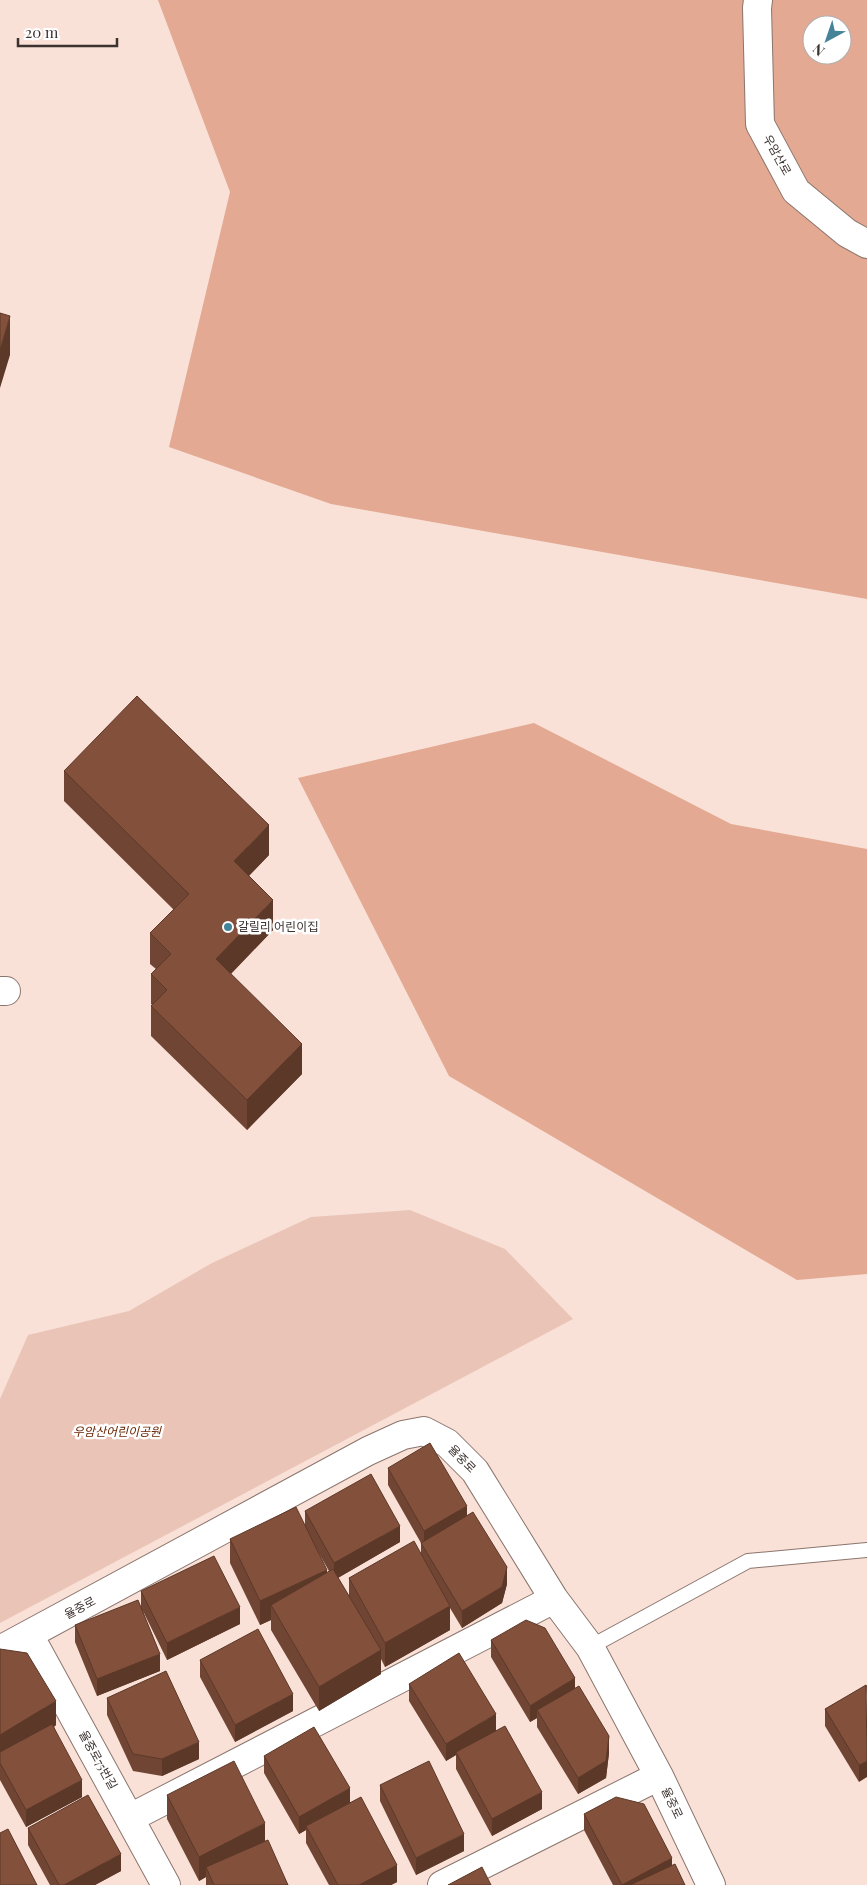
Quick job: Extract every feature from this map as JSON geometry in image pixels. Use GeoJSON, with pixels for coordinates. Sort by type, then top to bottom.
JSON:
{"type":"FeatureCollection","features":[{"type":"Feature","properties":{"kind":"street","name":"우암산로"},"geometry":{"type":"LineString","coordinates":[[758,0],[760,124],[796,191],[846,233],[867,244]]}},
{"type":"Feature","properties":{"kind":"street","name":"율중로"},"geometry":{"type":"LineString","coordinates":[[0,1650],[368,1451],[403,1435],[424,1431],[447,1443],[475,1470],[554,1600],[590,1647],[659,1776],[712,1885]]}},
{"type":"Feature","properties":{"kind":"street"},"geometry":{"type":"LineString","coordinates":[[130,1818],[554,1600]]}},
{"type":"Feature","properties":{"kind":"street","name":"율중로75번길"},"geometry":{"type":"LineString","coordinates":[[29,1635],[166,1885]]}},
{"type":"Feature","properties":{"kind":"street"},"geometry":{"type":"LineString","coordinates":[[442,1885],[659,1776]]}},
{"type":"Feature","properties":{"kind":"lane"},"geometry":{"type":"LineString","coordinates":[[590,1647],[748,1561],[867,1550]]}},
{"type":"Feature","properties":{"kind":"green space","name":"우암산어린이공원"},"geometry":{"type":"Polygon","coordinates":[[[410,1210],[505,1249],[573,1319],[0,1623],[0,1399],[28,1335],[129,1311],[212,1263],[311,1217],[410,1210]]]}},
{"type":"Feature","properties":{"kind":"shaded area"},"geometry":{"type":"Polygon","coordinates":[[[158,0],[867,0],[867,599],[331,504],[169,447],[230,192],[158,0]]]}},
{"type":"Feature","properties":{"kind":"shaded area"},"geometry":{"type":"Polygon","coordinates":[[[534,723],[731,824],[867,849],[867,1274],[797,1280],[449,1076],[298,778],[534,723]]]}},
{"type":"Feature","properties":{"kind":"building"},"geometry":{"type":"Polygon","coordinates":[[[0,313],[10,316],[0,350],[0,313]]]}},
{"type":"Feature","properties":{"kind":"building","name":"갈릴리 어린이집"},"geometry":{"type":"Polygon","coordinates":[[[137,696],[269,825],[234,861],[273,900],[216,959],[302,1044],[247,1100],[151,1006],[167,990],[151,974],[171,954],[150,933],[189,894],[64,771],[137,696]]]}},
{"type":"Feature","properties":{"kind":"building"},"geometry":{"type":"Polygon","coordinates":[[[430,1443],[467,1506],[424,1531],[388,1468],[430,1443]]]}},
{"type":"Feature","properties":{"kind":"building"},"geometry":{"type":"Polygon","coordinates":[[[371,1474],[400,1526],[334,1563],[305,1511],[371,1474]]]}},
{"type":"Feature","properties":{"kind":"building"},"geometry":{"type":"Polygon","coordinates":[[[296,1507],[327,1570],[260,1601],[230,1539],[296,1507]]]}},
{"type":"Feature","properties":{"kind":"building"},"geometry":{"type":"Polygon","coordinates":[[[473,1512],[507,1567],[502,1587],[462,1611],[421,1543],[473,1512]]]}},
{"type":"Feature","properties":{"kind":"building"},"geometry":{"type":"Polygon","coordinates":[[[414,1541],[450,1606],[385,1643],[349,1578],[414,1541]]]}},
{"type":"Feature","properties":{"kind":"building"},"geometry":{"type":"Polygon","coordinates":[[[214,1556],[240,1607],[167,1643],[141,1591],[214,1556]]]}},
{"type":"Feature","properties":{"kind":"building"},"geometry":{"type":"Polygon","coordinates":[[[333,1569],[381,1650],[319,1687],[271,1605],[333,1569]]]}},
{"type":"Feature","properties":{"kind":"building"},"geometry":{"type":"Polygon","coordinates":[[[138,1600],[160,1654],[97,1679],[75,1625],[138,1600]]]}},
{"type":"Feature","properties":{"kind":"building"},"geometry":{"type":"Polygon","coordinates":[[[526,1620],[545,1628],[575,1678],[530,1706],[491,1640],[526,1620]]]}},
{"type":"Feature","properties":{"kind":"building"},"geometry":{"type":"Polygon","coordinates":[[[258,1629],[293,1694],[235,1725],[200,1660],[258,1629]]]}},
{"type":"Feature","properties":{"kind":"building"},"geometry":{"type":"Polygon","coordinates":[[[0,1649],[27,1653],[56,1701],[0,1735],[0,1649]]]}},
{"type":"Feature","properties":{"kind":"building"},"geometry":{"type":"Polygon","coordinates":[[[459,1653],[496,1714],[446,1744],[409,1684],[459,1653]]]}},
{"type":"Feature","properties":{"kind":"building"},"geometry":{"type":"Polygon","coordinates":[[[166,1671],[199,1742],[162,1759],[133,1754],[107,1698],[166,1671]]]}},
{"type":"Feature","properties":{"kind":"building"},"geometry":{"type":"Polygon","coordinates":[[[866,1685],[867,1761],[859,1765],[825,1709],[866,1685]]]}},
{"type":"Feature","properties":{"kind":"building"},"geometry":{"type":"Polygon","coordinates":[[[579,1686],[609,1736],[606,1761],[578,1778],[537,1710],[579,1686]]]}},
{"type":"Feature","properties":{"kind":"building"},"geometry":{"type":"Polygon","coordinates":[[[52,1724],[82,1780],[26,1810],[0,1763],[0,1752],[52,1724]]]}},
{"type":"Feature","properties":{"kind":"building"},"geometry":{"type":"Polygon","coordinates":[[[505,1726],[542,1792],[492,1819],[456,1752],[505,1726]]]}},
{"type":"Feature","properties":{"kind":"building"},"geometry":{"type":"Polygon","coordinates":[[[314,1727],[350,1788],[299,1817],[264,1756],[314,1727]]]}},
{"type":"Feature","properties":{"kind":"building"},"geometry":{"type":"Polygon","coordinates":[[[234,1761],[265,1823],[199,1857],[167,1795],[234,1761]]]}},
{"type":"Feature","properties":{"kind":"building"},"geometry":{"type":"Polygon","coordinates":[[[429,1761],[464,1834],[416,1858],[380,1785],[429,1761]]]}},
{"type":"Feature","properties":{"kind":"building"},"geometry":{"type":"Polygon","coordinates":[[[88,1795],[121,1854],[64,1885],[59,1885],[28,1828],[88,1795]]]}},
{"type":"Feature","properties":{"kind":"building"},"geometry":{"type":"Polygon","coordinates":[[[361,1797],[397,1865],[359,1885],[338,1885],[306,1826],[361,1797]]]}},
{"type":"Feature","properties":{"kind":"building"},"geometry":{"type":"Polygon","coordinates":[[[616,1797],[644,1804],[672,1858],[622,1885],[584,1814],[616,1797]]]}},
{"type":"Feature","properties":{"kind":"building"},"geometry":{"type":"Polygon","coordinates":[[[8,1829],[37,1885],[0,1885],[0,1833],[8,1829]]]}},
{"type":"Feature","properties":{"kind":"building"},"geometry":{"type":"Polygon","coordinates":[[[268,1840],[288,1885],[214,1885],[206,1867],[268,1840]]]}},
{"type":"Feature","properties":{"kind":"building"},"geometry":{"type":"Polygon","coordinates":[[[675,1864],[685,1885],[630,1885],[675,1864]]]}},
{"type":"Feature","properties":{"kind":"building"},"geometry":{"type":"Polygon","coordinates":[[[482,1867],[491,1885],[448,1885],[482,1867]]]}},
{"type":"Feature","properties":{"kind":"place","name":"갈릴리 어린이집"},"geometry":{"type":"Point","coordinates":[228,927]}}]}
